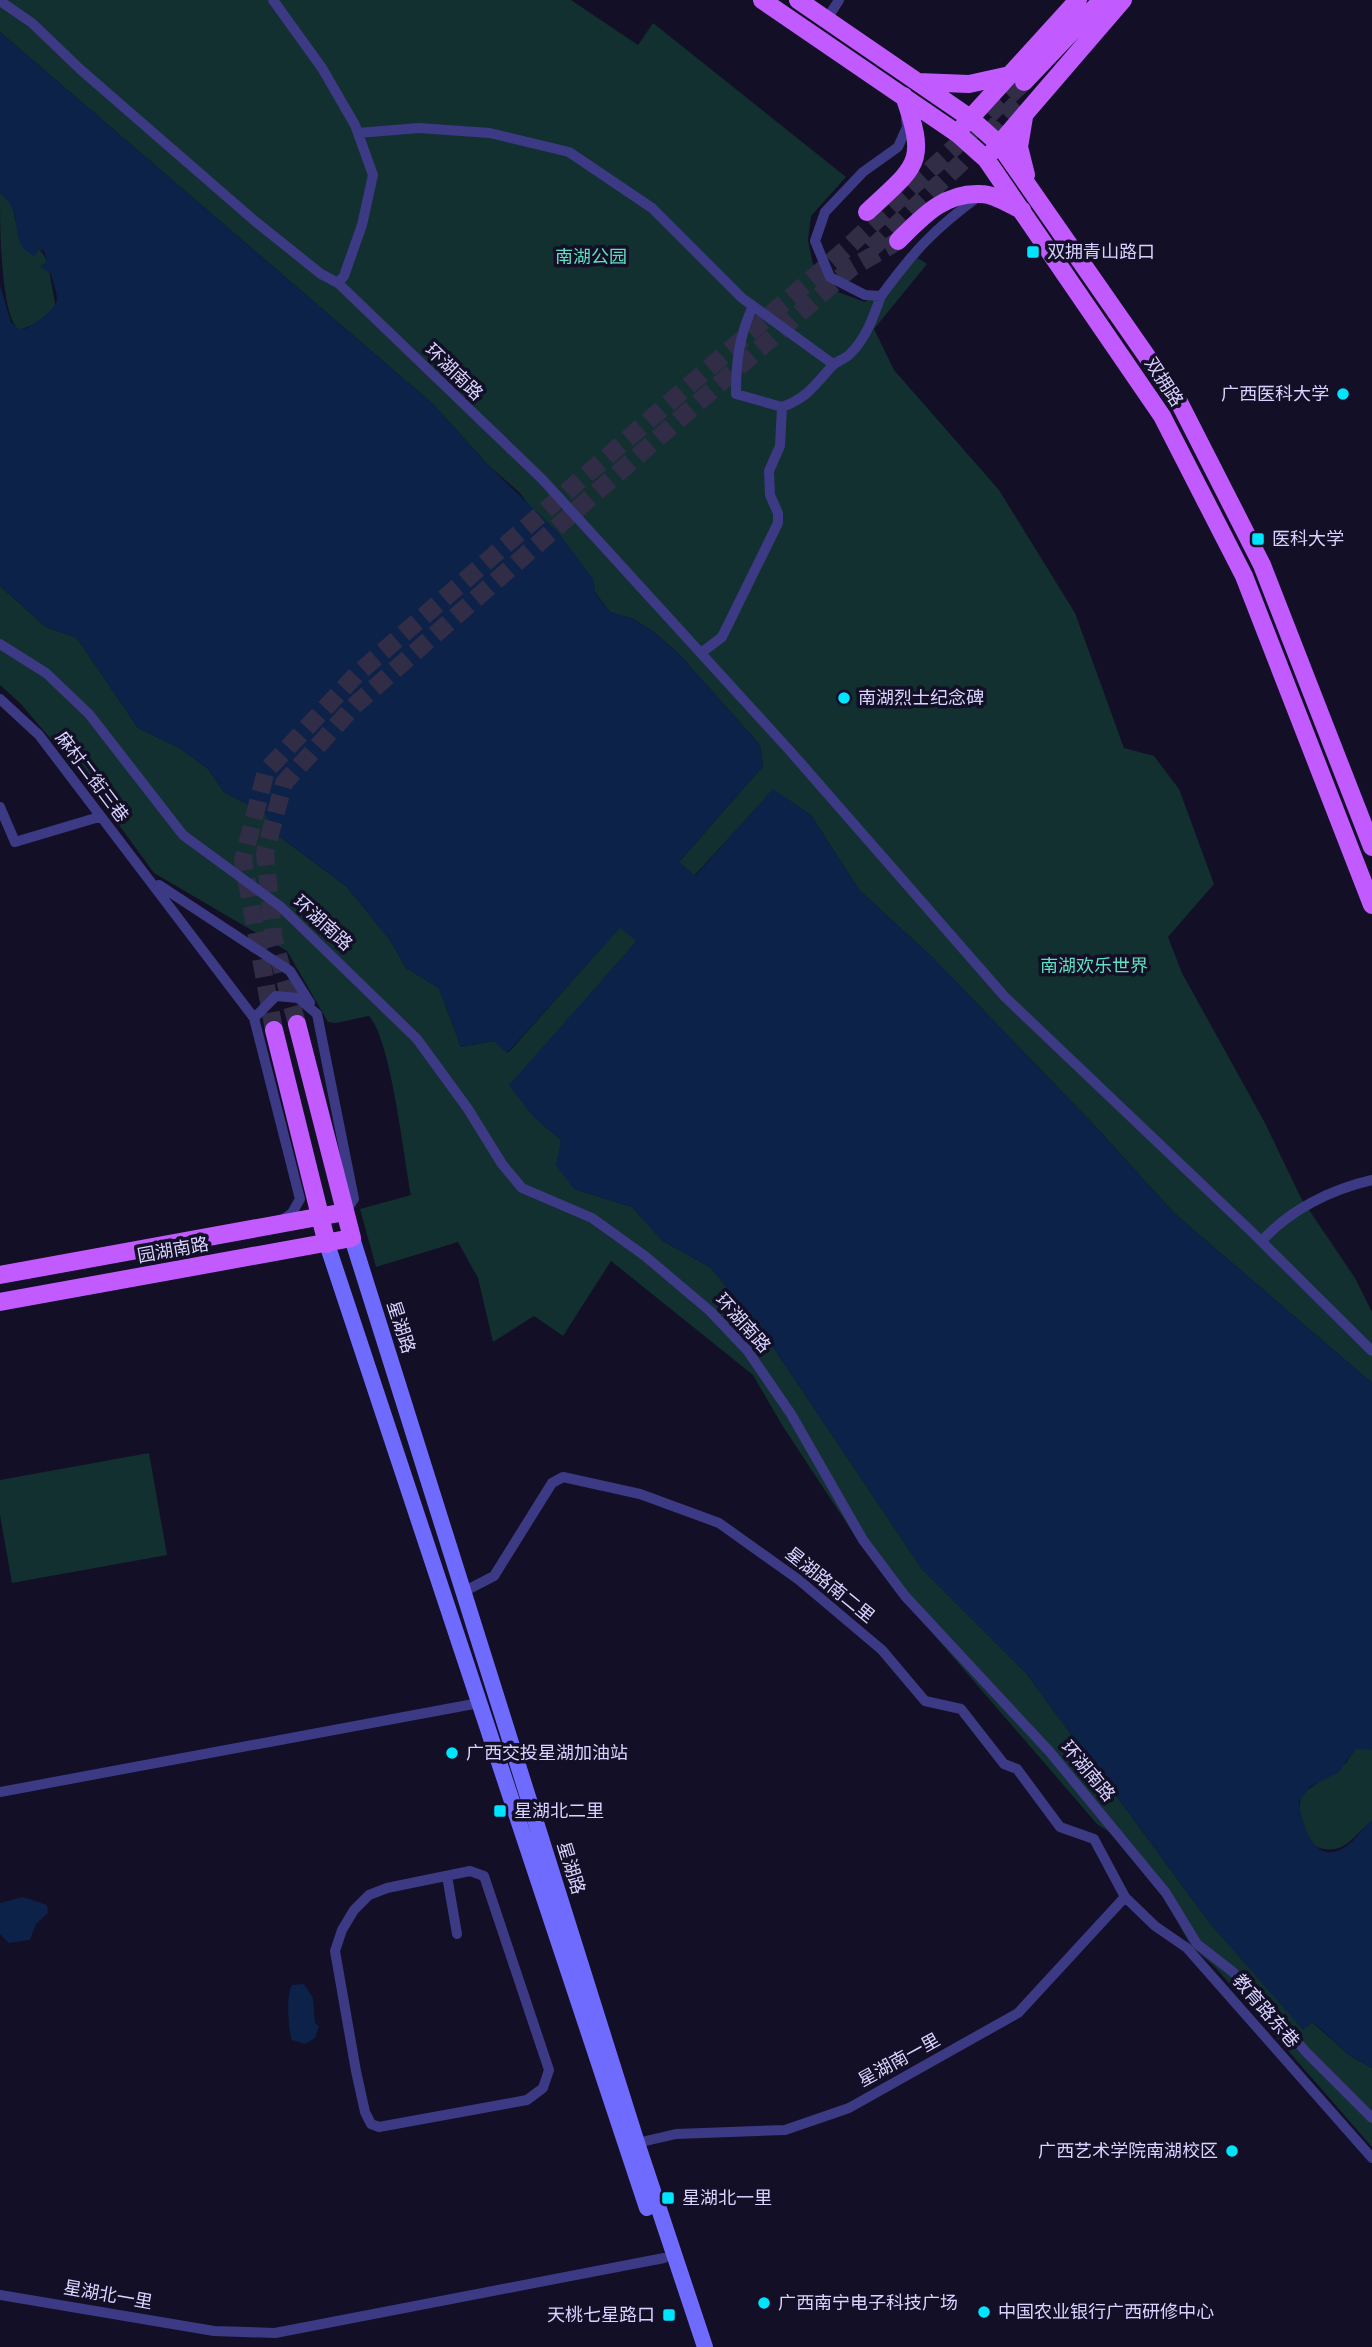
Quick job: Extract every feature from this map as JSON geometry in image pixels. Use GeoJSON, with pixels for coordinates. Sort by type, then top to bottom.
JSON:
{"type":"FeatureCollection","features":[{"type":"Feature","properties":{"kind":"main road","name":"双拥路"},"geometry":{"type":"LineString","coordinates":[[762,0],[958,134],[986,159],[1162,416],[1244,576],[1372,905]]}},
{"type":"Feature","properties":{"kind":"main road","name":"双拥路"},"geometry":{"type":"LineString","coordinates":[[798,0],[970,118],[999,144],[1180,404],[1262,565],[1372,847]]}},
{"type":"Feature","properties":{"kind":"main road"},"geometry":{"type":"LineString","coordinates":[[1022,82],[1078,0]]}},
{"type":"Feature","properties":{"kind":"main road"},"geometry":{"type":"LineString","coordinates":[[918,82],[1022,82],[1102,0]]}},
{"type":"Feature","properties":{"kind":"main road"},"geometry":{"type":"LineString","coordinates":[[958,134],[970,118],[1022,82],[1111,0]]}},
{"type":"Feature","properties":{"kind":"main road"},"geometry":{"type":"LineString","coordinates":[[986,159],[1123,0]]}},
{"type":"Feature","properties":{"kind":"main road"},"geometry":{"type":"LineString","coordinates":[[867,212],[914,166],[918,135],[904,96]]}},
{"type":"Feature","properties":{"kind":"main road"},"geometry":{"type":"LineString","coordinates":[[1024,116],[1019,147],[1029,185]]}},
{"type":"Feature","properties":{"kind":"main road"},"geometry":{"type":"LineString","coordinates":[[898,241],[922,216],[952,197],[983,194],[1022,210]]}},
{"type":"Feature","properties":{"kind":"main road"},"geometry":{"type":"LineString","coordinates":[[297,1024],[352,1238]]}},
{"type":"Feature","properties":{"kind":"main road"},"geometry":{"type":"LineString","coordinates":[[274,1030],[327,1244]]}},
{"type":"Feature","properties":{"kind":"main road","name":"园湖南路"},"geometry":{"type":"LineString","coordinates":[[0,1275],[345,1212]]}},
{"type":"Feature","properties":{"kind":"main road","name":"园湖南路"},"geometry":{"type":"LineString","coordinates":[[0,1302],[352,1238]]}},
{"type":"Feature","properties":{"kind":"main road","name":"星湖路"},"geometry":{"type":"LineString","coordinates":[[352,1238],[637,2143],[705,2347]]}},
{"type":"Feature","properties":{"kind":"main road","name":"星湖路"},"geometry":{"type":"LineString","coordinates":[[327,1244],[694,2347]]}},
{"type":"Feature","properties":{"kind":"street"},"geometry":{"type":"LineString","coordinates":[[273,0],[322,68],[358,133],[373,175],[362,225],[344,276],[338,283]]}},
{"type":"Feature","properties":{"kind":"street"},"geometry":{"type":"LineString","coordinates":[[827,19],[839,0]]}},
{"type":"Feature","properties":{"kind":"street","name":"环湖南路"},"geometry":{"type":"LineString","coordinates":[[0,1],[32,23],[81,70],[256,222],[321,274],[338,283],[542,479],[701,653],[1005,997],[1262,1241],[1372,1350]]}},
{"type":"Feature","properties":{"kind":"street"},"geometry":{"type":"LineString","coordinates":[[881,296],[865,295],[830,277],[815,241],[825,212],[863,172],[898,147],[907,127],[904,96]]}},
{"type":"Feature","properties":{"kind":"street"},"geometry":{"type":"LineString","coordinates":[[358,133],[419,128],[490,132],[569,152],[652,208],[753,306],[834,364]]}},
{"type":"Feature","properties":{"kind":"street"},"geometry":{"type":"LineString","coordinates":[[753,306],[743,328],[736,355],[736,394],[782,407],[798,401],[817,387],[834,364],[848,355],[866,335],[881,296],[916,249],[942,223],[983,194]]}},
{"type":"Feature","properties":{"kind":"street"},"geometry":{"type":"LineString","coordinates":[[701,653],[722,637],[778,523],[770,495],[769,471],[780,446],[782,407]]}},
{"type":"Feature","properties":{"kind":"street","name":"环湖南路"},"geometry":{"type":"LineString","coordinates":[[0,644],[46,673],[89,714],[183,835],[281,907],[417,1039],[468,1109],[502,1164],[522,1188],[592,1219],[635,1249],[710,1311],[747,1350],[792,1414],[863,1541],[905,1596],[1049,1751],[1166,1893],[1197,1944],[1233,1972],[1308,2054],[1372,2118]]}},
{"type":"Feature","properties":{"kind":"street","name":"麻村二街三巷"},"geometry":{"type":"LineString","coordinates":[[0,699],[39,735],[99,817],[151,880]]}},
{"type":"Feature","properties":{"kind":"street"},"geometry":{"type":"LineString","coordinates":[[0,807],[15,842],[99,817]]}},
{"type":"Feature","properties":{"kind":"street"},"geometry":{"type":"LineString","coordinates":[[151,880],[290,971],[317,1014],[354,1199],[345,1212]]}},
{"type":"Feature","properties":{"kind":"street"},"geometry":{"type":"LineString","coordinates":[[151,880],[254,1018],[300,1199],[292,1213],[273,1226]]}},
{"type":"Feature","properties":{"kind":"street"},"geometry":{"type":"LineString","coordinates":[[254,1018],[276,996],[298,998],[317,1014]]}},
{"type":"Feature","properties":{"kind":"street"},"geometry":{"type":"LineString","coordinates":[[1262,1241],[1275,1226],[1300,1210],[1347,1186],[1372,1180]]}},
{"type":"Feature","properties":{"kind":"street","name":"星湖路南二里"},"geometry":{"type":"LineString","coordinates":[[465,1591],[494,1576],[552,1483],[563,1477],[640,1494],[719,1523],[799,1580],[882,1650],[925,1701],[961,1709],[1004,1764],[1017,1769],[1060,1827],[1094,1839],[1125,1897]]}},
{"type":"Feature","properties":{"kind":"street"},"geometry":{"type":"LineString","coordinates":[[0,1792],[479,1703]]}},
{"type":"Feature","properties":{"kind":"street"},"geometry":{"type":"LineString","coordinates":[[470,1871],[484,1876],[549,2070],[543,2088],[527,2100],[379,2127],[371,2124],[365,2112],[334,1951],[354,1910],[369,1895],[387,1888],[447,1876],[470,1871]]}},
{"type":"Feature","properties":{"kind":"street"},"geometry":{"type":"LineString","coordinates":[[447,1876],[457,1934]]}},
{"type":"Feature","properties":{"kind":"street","name":"星湖南一里"},"geometry":{"type":"LineString","coordinates":[[637,2143],[676,2134],[785,2130],[849,2108],[1018,2013],[1125,1897]]}},
{"type":"Feature","properties":{"kind":"street","name":"教育路东巷"},"geometry":{"type":"LineString","coordinates":[[1125,1897],[1155,1926],[1187,1948],[1372,2158]]}},
{"type":"Feature","properties":{"kind":"street","name":"星湖北一里"},"geometry":{"type":"LineString","coordinates":[[0,2295],[214,2331],[275,2333],[664,2258]]}},
{"type":"Feature","properties":{"kind":"green space","name":"南湖公园"},"geometry":{"type":"Polygon","coordinates":[[[0,0],[571,0],[638,45],[653,23],[846,177],[811,216],[808,240],[813,264],[830,289],[865,302],[918,258],[927,264],[874,329],[894,370],[999,490],[1075,613],[1124,748],[1154,756],[1179,789],[1214,884],[1168,937],[1182,973],[1265,1123],[1301,1198],[1355,1278],[1372,1312],[1372,1383],[1174,1213],[1094,1125],[932,957],[859,890],[811,815],[773,790],[694,876],[679,862],[763,766],[760,745],[679,654],[654,632],[633,619],[610,612],[519,492],[488,465],[433,404],[0,32],[0,0]]]}},
{"type":"Feature","properties":{"kind":"green space"},"geometry":{"type":"Polygon","coordinates":[[[0,193],[12,207],[21,232],[45,257],[47,262],[41,267],[49,270],[56,308],[33,325],[19,330],[8,307],[5,288],[0,193]]]}},
{"type":"Feature","properties":{"kind":"green space"},"geometry":{"type":"Polygon","coordinates":[[[0,586],[46,627],[77,638],[138,728],[181,749],[208,769],[224,792],[265,813],[280,837],[347,887],[390,940],[406,968],[439,988],[461,1047],[494,1041],[508,1053],[620,927],[637,941],[510,1085],[533,1116],[561,1140],[574,1189],[632,1207],[663,1241],[710,1267],[759,1326],[922,1569],[1026,1673],[1209,1922],[1303,2029],[1312,2022],[1349,2055],[1372,2068],[1372,2147],[1215,1967],[1190,1945],[1163,1895],[1118,1838],[1097,1824],[903,1599],[855,1536],[782,1425],[753,1375],[611,1261],[563,1336],[534,1316],[493,1342],[478,1278],[458,1242],[376,1267],[360,1209],[411,1195],[390,1073],[377,1029],[369,1016],[336,1023],[328,1022],[287,951],[154,873],[86,780],[20,703],[0,685],[0,586]]]}},
{"type":"Feature","properties":{"kind":"green space"},"geometry":{"type":"Polygon","coordinates":[[[149,1453],[167,1555],[12,1583],[0,1515],[0,1480],[149,1453]]]}},
{"type":"Feature","properties":{"kind":"green space"},"geometry":{"type":"Polygon","coordinates":[[[1367,1747],[1372,1750],[1372,1821],[1342,1847],[1317,1847],[1307,1837],[1301,1823],[1302,1794],[1346,1763],[1355,1749],[1367,1747]]]}},
{"type":"Feature","properties":{"kind":"water"},"geometry":{"type":"Polygon","coordinates":[[[0,32],[433,404],[488,465],[558,532],[594,580],[595,593],[610,612],[633,619],[654,632],[679,654],[760,745],[763,766],[679,862],[695,876],[773,789],[811,815],[859,890],[932,957],[1094,1125],[1174,1213],[1372,1383],[1372,1750],[1355,1749],[1339,1772],[1310,1787],[1299,1802],[1303,1822],[1312,1842],[1327,1852],[1337,1851],[1348,1845],[1372,1821],[1372,2068],[1349,2055],[1313,2022],[1303,2030],[1209,1922],[1026,1673],[922,1569],[759,1326],[710,1267],[663,1241],[632,1207],[574,1189],[556,1165],[561,1140],[533,1116],[509,1085],[637,941],[620,928],[507,1053],[494,1041],[461,1047],[439,988],[406,968],[390,940],[347,887],[280,837],[264,813],[224,792],[208,769],[181,749],[138,728],[77,638],[46,627],[0,586],[0,285],[11,322],[19,329],[30,327],[46,314],[57,302],[57,297],[51,274],[40,266],[47,262],[44,251],[39,250],[34,256],[25,250],[20,243],[13,210],[0,193],[0,32]]]}},
{"type":"Feature","properties":{"kind":"water"},"geometry":{"type":"Polygon","coordinates":[[[23,1897],[47,1905],[48,1913],[36,1924],[30,1940],[9,1943],[0,1934],[0,1903],[23,1897]]]}},
{"type":"Feature","properties":{"kind":"water"},"geometry":{"type":"Polygon","coordinates":[[[304,1984],[313,1998],[315,2023],[319,2026],[315,2038],[305,2044],[292,2040],[288,2012],[292,1985],[304,1984]]]}},
{"type":"Feature","properties":{"kind":"tunnel"},"geometry":{"type":"LineString","coordinates":[[274,1030],[243,860],[266,771],[356,675],[847,248],[1024,82]]}},
{"type":"Feature","properties":{"kind":"tunnel"},"geometry":{"type":"LineString","coordinates":[[871,249],[962,162],[1017,103]]}},
{"type":"Feature","properties":{"kind":"tunnel"},"geometry":{"type":"LineString","coordinates":[[297,1024],[274,940],[265,853],[284,783],[355,705],[851,268],[898,241]]}},
{"type":"Feature","properties":{"kind":"place","name":"双拥青山路口"},"geometry":{"type":"Point","coordinates":[1033,252]}},
{"type":"Feature","properties":{"kind":"place","name":"广西医科大学"},"geometry":{"type":"Point","coordinates":[1343,394]}},
{"type":"Feature","properties":{"kind":"place","name":"医科大学"},"geometry":{"type":"Point","coordinates":[1258,539]}},
{"type":"Feature","properties":{"kind":"place","name":"南湖烈士纪念碑"},"geometry":{"type":"Point","coordinates":[844,698]}},
{"type":"Feature","properties":{"kind":"place","name":"广西交投星湖加油站"},"geometry":{"type":"Point","coordinates":[452,1753]}},
{"type":"Feature","properties":{"kind":"place","name":"星湖北二里"},"geometry":{"type":"Point","coordinates":[500,1811]}},
{"type":"Feature","properties":{"kind":"place","name":"广西艺术学院南湖校区"},"geometry":{"type":"Point","coordinates":[1232,2151]}},
{"type":"Feature","properties":{"kind":"place","name":"星湖北一里"},"geometry":{"type":"Point","coordinates":[668,2198]}},
{"type":"Feature","properties":{"kind":"place","name":"广西南宁电子科技广场"},"geometry":{"type":"Point","coordinates":[764,2303]}},
{"type":"Feature","properties":{"kind":"place","name":"中国农业银行广西研修中心"},"geometry":{"type":"Point","coordinates":[984,2312]}},
{"type":"Feature","properties":{"kind":"place","name":"天桃七星路口"},"geometry":{"type":"Point","coordinates":[669,2315]}},
{"type":"Feature","properties":{"kind":"park label","name":"南湖欢乐世界"},"geometry":{"type":"Point","coordinates":[1094,966]}}]}
